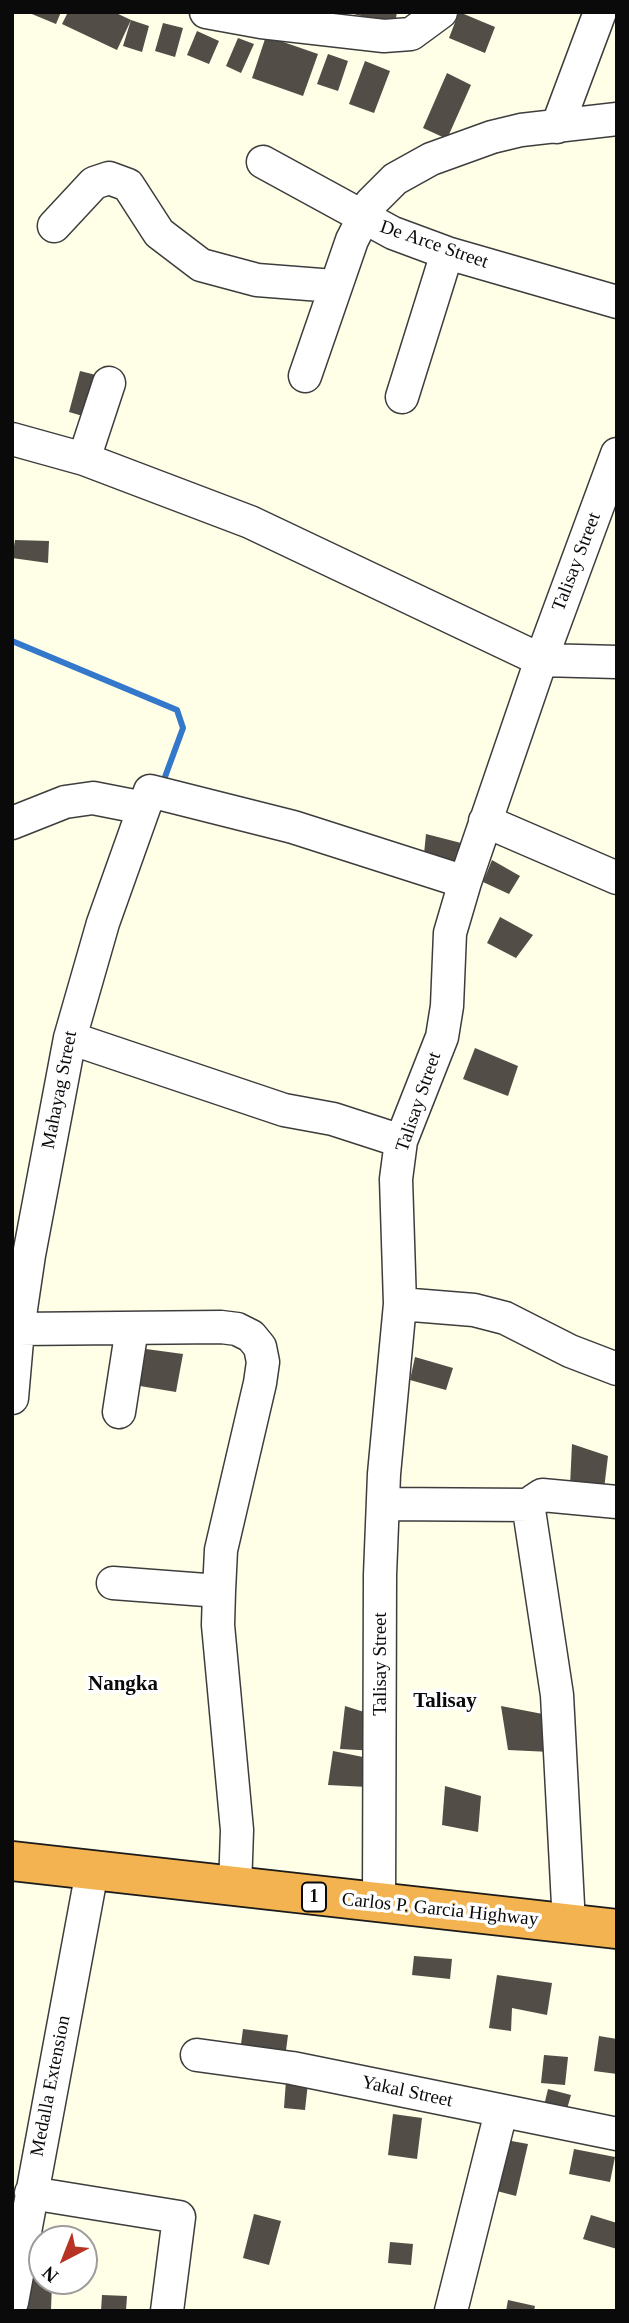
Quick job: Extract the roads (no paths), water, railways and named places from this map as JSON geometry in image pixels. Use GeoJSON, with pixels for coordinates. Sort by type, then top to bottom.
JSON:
{"type":"FeatureCollection","features":[{"type":"Feature","properties":{"kind":"highway","name":"Carlos P. Garcia Highway"},"geometry":{"type":"LineString","coordinates":[[12,1861],[379,1905],[617,1929]]}},
{"type":"Feature","properties":{"kind":"street"},"geometry":{"type":"LineString","coordinates":[[206,12],[265,17],[384,36],[411,34],[441,12]]}},
{"type":"Feature","properties":{"kind":"street"},"geometry":{"type":"LineString","coordinates":[[556,127],[600,12]]}},
{"type":"Feature","properties":{"kind":"street"},"geometry":{"type":"LineString","coordinates":[[305,376],[334,286],[362,218],[395,179],[431,159],[492,137],[617,119]]}},
{"type":"Feature","properties":{"kind":"street","name":"De Arce Street"},"geometry":{"type":"LineString","coordinates":[[264,162],[362,218],[447,253],[617,302]]}},
{"type":"Feature","properties":{"kind":"street"},"geometry":{"type":"LineString","coordinates":[[54,226],[94,183],[109,178],[128,185],[159,233],[201,265],[257,280],[334,286]]}},
{"type":"Feature","properties":{"kind":"street"},"geometry":{"type":"LineString","coordinates":[[402,397],[447,253]]}},
{"type":"Feature","properties":{"kind":"street"},"geometry":{"type":"LineString","coordinates":[[84,459],[109,383]]}},
{"type":"Feature","properties":{"kind":"street"},"geometry":{"type":"LineString","coordinates":[[12,439],[84,459],[250,522],[541,660],[617,662]]}},
{"type":"Feature","properties":{"kind":"street","name":"Talisay Street"},"geometry":{"type":"LineString","coordinates":[[379,1905],[380,1576],[383,1504],[400,1304],[396,1180],[401,1141],[442,1037],[447,1006],[450,933],[465,882],[541,660],[617,454]]}},
{"type":"Feature","properties":{"kind":"street"},"geometry":{"type":"LineString","coordinates":[[12,823],[65,802],[93,798],[147,800],[293,827],[465,882]]}},
{"type":"Feature","properties":{"kind":"street","name":"Mahayag Street"},"geometry":{"type":"LineString","coordinates":[[12,1398],[15,1342],[70,1038],[99,935],[147,800]]}},
{"type":"Feature","properties":{"kind":"street"},"geometry":{"type":"LineString","coordinates":[[485,821],[617,878]]}},
{"type":"Feature","properties":{"kind":"street"},"geometry":{"type":"LineString","coordinates":[[70,1038],[284,1110],[333,1119],[401,1141]]}},
{"type":"Feature","properties":{"kind":"street"},"geometry":{"type":"LineString","coordinates":[[400,1304],[474,1310],[505,1318],[570,1351],[617,1369]]}},
{"type":"Feature","properties":{"kind":"street"},"geometry":{"type":"LineString","coordinates":[[119,1412],[132,1328]]}},
{"type":"Feature","properties":{"kind":"street"},"geometry":{"type":"LineString","coordinates":[[15,1342],[132,1328],[237,1329],[251,1336],[260,1347],[263,1362],[260,1383],[221,1550],[219,1591],[219,1637],[237,1830],[235,1888]]}},
{"type":"Feature","properties":{"kind":"street"},"geometry":{"type":"LineString","coordinates":[[383,1504],[531,1505],[542,1495],[617,1502]]}},
{"type":"Feature","properties":{"kind":"street"},"geometry":{"type":"LineString","coordinates":[[531,1505],[530,1518],[557,1695],[569,1924]]}},
{"type":"Feature","properties":{"kind":"street"},"geometry":{"type":"LineString","coordinates":[[113,1583],[219,1591]]}},
{"type":"Feature","properties":{"kind":"street","name":"Medalla Extension"},"geometry":{"type":"LineString","coordinates":[[12,2302],[92,1871]]}},
{"type":"Feature","properties":{"kind":"street","name":"Yakal Street"},"geometry":{"type":"LineString","coordinates":[[197,2054],[292,2068],[617,2134]]}},
{"type":"Feature","properties":{"kind":"street"},"geometry":{"type":"LineString","coordinates":[[451,2311],[501,2112]]}},
{"type":"Feature","properties":{"kind":"street"},"geometry":{"type":"LineString","coordinates":[[31,2193],[179,2217],[167,2311]]}},
{"type":"Feature","properties":{"kind":"waterway"},"geometry":{"type":"LineString","coordinates":[[12,641],[177,710],[183,728],[162,785]]}},
{"type":"Feature","properties":{"kind":"district","name":"Nangka"},"geometry":{"type":"Point","coordinates":[123,1685]}},
{"type":"Feature","properties":{"kind":"district","name":"Talisay"},"geometry":{"type":"Point","coordinates":[445,1702]}}]}
